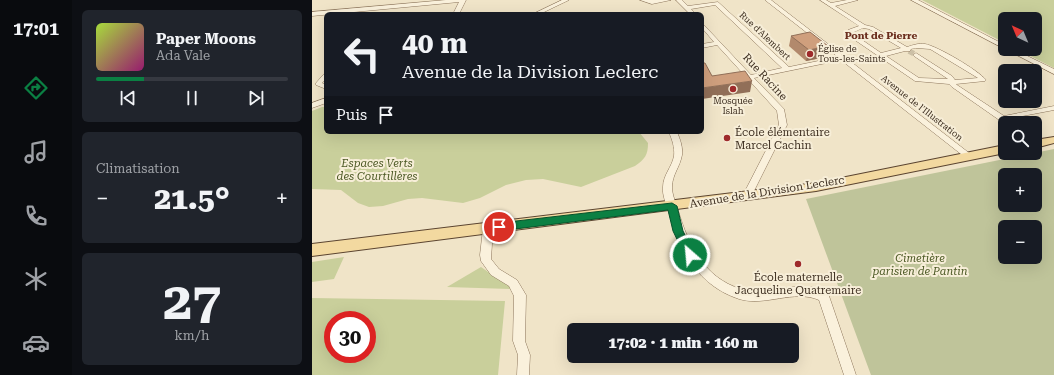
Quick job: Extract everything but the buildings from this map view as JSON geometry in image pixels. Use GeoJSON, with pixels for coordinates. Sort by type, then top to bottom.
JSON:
{"type":"FeatureCollection","features":[{"type":"Feature","properties":{"kind":"main road"},"geometry":{"type":"LineString","coordinates":[[1042,141],[1054,140]]}},
{"type":"Feature","properties":{"kind":"main road","name":"Avenue de la Division Leclerc"},"geometry":{"type":"LineString","coordinates":[[312,250],[672,206],[816,186],[998,150]]}},
{"type":"Feature","properties":{"kind":"street"},"geometry":{"type":"LineString","coordinates":[[376,12],[385,0]]}},
{"type":"Feature","properties":{"kind":"street"},"geometry":{"type":"LineString","coordinates":[[334,12],[462,0],[457,12]]}},
{"type":"Feature","properties":{"kind":"street"},"geometry":{"type":"LineString","coordinates":[[540,12],[566,0]]}},
{"type":"Feature","properties":{"kind":"street"},"geometry":{"type":"LineString","coordinates":[[643,0],[656,2],[668,0]]}},
{"type":"Feature","properties":{"kind":"street"},"geometry":{"type":"LineString","coordinates":[[679,0],[690,12]]}},
{"type":"Feature","properties":{"kind":"street","name":"Avenue de l'Illustration"},"geometry":{"type":"LineString","coordinates":[[768,0],[969,156]]}},
{"type":"Feature","properties":{"kind":"street"},"geometry":{"type":"LineString","coordinates":[[823,0],[863,26],[871,28],[907,50]]}},
{"type":"Feature","properties":{"kind":"street"},"geometry":{"type":"LineString","coordinates":[[830,5],[855,0]]}},
{"type":"Feature","properties":{"kind":"street"},"geometry":{"type":"LineString","coordinates":[[914,0],[998,43]]}},
{"type":"Feature","properties":{"kind":"street","name":"Rue d'Alembert"},"geometry":{"type":"LineString","coordinates":[[687,8],[716,3],[788,70]]}},
{"type":"Feature","properties":{"kind":"street"},"geometry":{"type":"LineString","coordinates":[[312,14],[324,13]]}},
{"type":"Feature","properties":{"kind":"street"},"geometry":{"type":"LineString","coordinates":[[863,26],[848,33],[917,80],[952,82],[983,80],[977,74],[932,48],[925,46],[881,55]]}},
{"type":"Feature","properties":{"kind":"street","name":"Rue Racine"},"geometry":{"type":"LineString","coordinates":[[704,27],[781,111],[783,125],[748,195]]}},
{"type":"Feature","properties":{"kind":"street"},"geometry":{"type":"LineString","coordinates":[[704,46],[718,43]]}},
{"type":"Feature","properties":{"kind":"street"},"geometry":{"type":"LineString","coordinates":[[916,55],[950,78],[954,86],[999,116]]}},
{"type":"Feature","properties":{"kind":"street"},"geometry":{"type":"LineString","coordinates":[[1022,56],[1054,72]]}},
{"type":"Feature","properties":{"kind":"street"},"geometry":{"type":"LineString","coordinates":[[750,77],[843,58]]}},
{"type":"Feature","properties":{"kind":"street"},"geometry":{"type":"LineString","coordinates":[[315,85],[324,77]]}},
{"type":"Feature","properties":{"kind":"street"},"geometry":{"type":"LineString","coordinates":[[312,106],[324,101]]}},
{"type":"Feature","properties":{"kind":"street"},"geometry":{"type":"LineString","coordinates":[[1025,116],[1054,108]]}},
{"type":"Feature","properties":{"kind":"street"},"geometry":{"type":"LineString","coordinates":[[674,134],[679,145],[678,159],[668,178],[667,188],[684,245],[696,264],[712,280],[738,294],[768,296],[810,292],[824,297],[850,375]]}},
{"type":"Feature","properties":{"kind":"street"},"geometry":{"type":"LineString","coordinates":[[488,229],[485,255],[486,261],[495,272],[513,283],[520,295],[519,342],[524,355],[523,375]]}},
{"type":"Feature","properties":{"kind":"green space"},"geometry":{"type":"Polygon","coordinates":[[[922,0],[1054,0],[1054,68],[1031,56],[1042,56],[1042,12],[998,12],[998,39],[922,0]]]}},
{"type":"Feature","properties":{"kind":"green space","name":"Espaces Verts des Courtillères"},"geometry":{"type":"Polygon","coordinates":[[[324,107],[324,134],[641,134],[648,143],[648,147],[647,154],[635,166],[581,187],[543,179],[526,180],[506,185],[480,198],[463,203],[422,198],[408,199],[383,206],[369,207],[358,203],[341,190],[312,189],[312,111],[324,107]]]}},
{"type":"Feature","properties":{"kind":"green space","name":"Cimetière parisien de Pantin"},"geometry":{"type":"Polygon","coordinates":[[[1054,149],[1054,375],[871,375],[806,199],[999,160],[1042,160],[1042,151],[1054,149]]]}},
{"type":"Feature","properties":{"kind":"green space"},"geometry":{"type":"Polygon","coordinates":[[[344,257],[334,279],[312,282],[312,262],[344,257]]]}},
{"type":"Feature","properties":{"kind":"green space"},"geometry":{"type":"Polygon","coordinates":[[[481,267],[513,289],[447,287],[481,267]]]}},
{"type":"Feature","properties":{"kind":"green space"},"geometry":{"type":"Polygon","coordinates":[[[312,298],[505,301],[498,375],[312,375],[312,298]]]}},
{"type":"Feature","properties":{"kind":"tunnel"},"geometry":{"type":"LineString","coordinates":[[909,51],[916,55]]}},
{"type":"Feature","properties":{"kind":"place","name":"Église de Tous-les-Saints"},"geometry":{"type":"Point","coordinates":[810,54]}},
{"type":"Feature","properties":{"kind":"place","name":"Mosquée Islah"},"geometry":{"type":"Point","coordinates":[733,89]}},
{"type":"Feature","properties":{"kind":"place","name":"École élémentaire Marcel Cachin"},"geometry":{"type":"Point","coordinates":[727,138]}},
{"type":"Feature","properties":{"kind":"place","name":"École maternelle Jacqueline Quatremaire"},"geometry":{"type":"Point","coordinates":[798,264]}},
{"type":"Feature","properties":{"kind":"district","name":"Pont de Pierre"},"geometry":{"type":"Point","coordinates":[881,35]}},
{"type":"Feature","properties":{"kind":"route"},"geometry":{"type":"LineString","coordinates":[[499,227],[672,206],[678,231],[690,255]]}}]}
